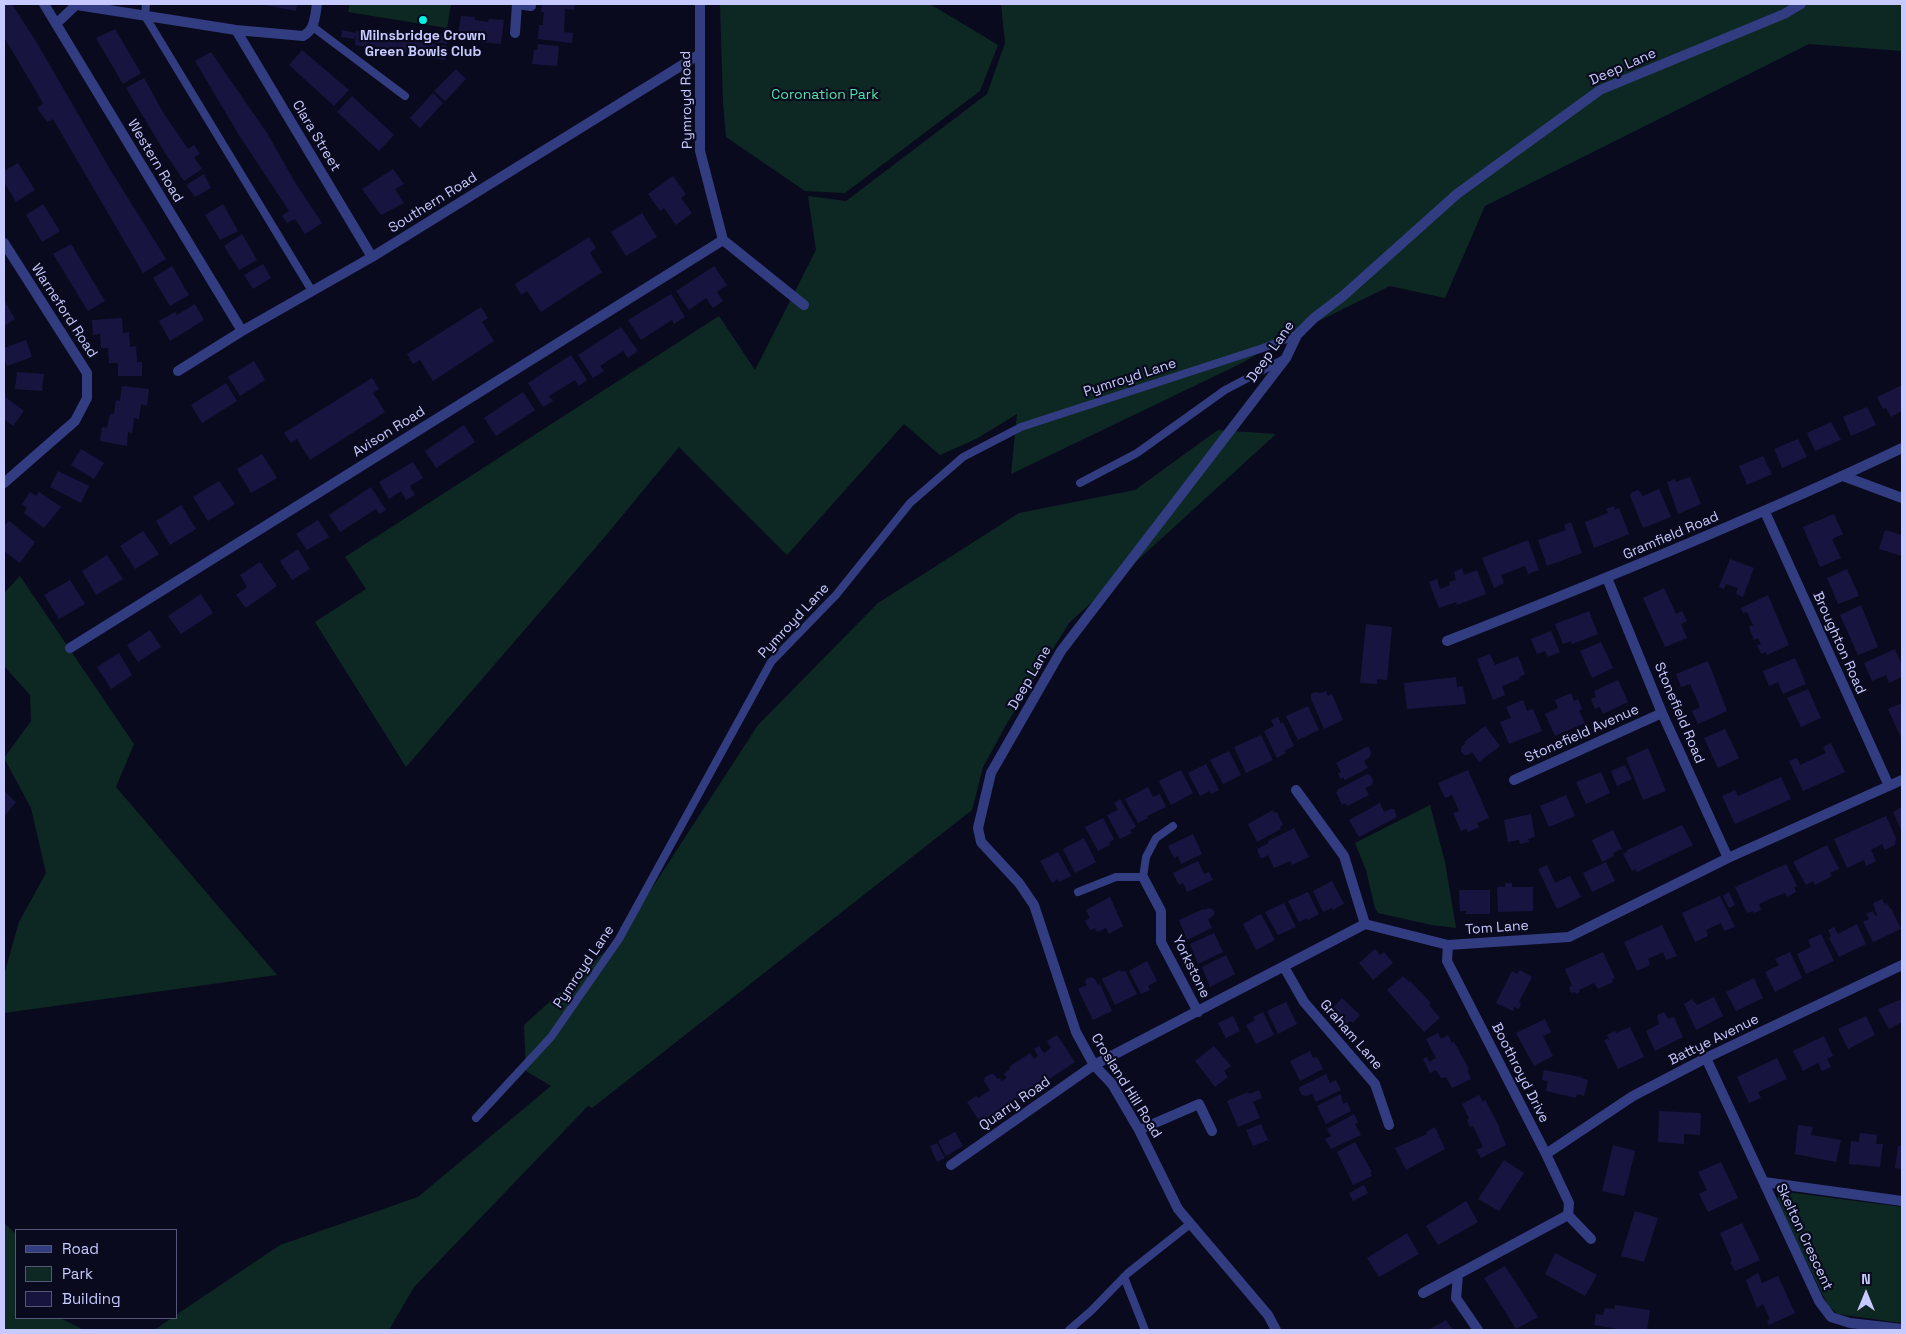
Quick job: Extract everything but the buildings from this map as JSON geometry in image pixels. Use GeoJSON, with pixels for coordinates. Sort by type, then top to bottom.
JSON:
{"type":"FeatureCollection","features":[{"type":"Feature","properties":{"kind":"street","name":"Western Road"},"geometry":{"type":"LineString","coordinates":[[44,4],[242,331]]}},
{"type":"Feature","properties":{"kind":"street"},"geometry":{"type":"LineString","coordinates":[[56,24],[77,4],[236,30],[303,36],[313,27],[317,4]]}},
{"type":"Feature","properties":{"kind":"street"},"geometry":{"type":"LineString","coordinates":[[515,33],[517,4],[531,6]]}},
{"type":"Feature","properties":{"kind":"street","name":"Pymroyd Road"},"geometry":{"type":"LineString","coordinates":[[700,4],[700,151],[723,240]]}},
{"type":"Feature","properties":{"kind":"street","name":"Deep Lane"},"geometry":{"type":"LineString","coordinates":[[981,842],[978,828],[991,774],[1061,650],[1286,358],[1297,335],[1314,318],[1343,296],[1457,194],[1600,90],[1784,14],[1801,4]]}},
{"type":"Feature","properties":{"kind":"street","name":"Clara Street"},"geometry":{"type":"LineString","coordinates":[[236,30],[372,256]]}},
{"type":"Feature","properties":{"kind":"street","name":"Southern Road"},"geometry":{"type":"LineString","coordinates":[[178,371],[242,331],[372,256],[700,54]]}},
{"type":"Feature","properties":{"kind":"street"},"geometry":{"type":"LineString","coordinates":[[723,240],[804,305]]}},
{"type":"Feature","properties":{"kind":"street","name":"Avison Road"},"geometry":{"type":"LineString","coordinates":[[70,648],[723,240]]}},
{"type":"Feature","properties":{"kind":"street","name":"Warneford Road"},"geometry":{"type":"LineString","coordinates":[[4,243],[87,372],[87,398],[75,421],[4,483]]}},
{"type":"Feature","properties":{"kind":"street","name":"Gramfield Road"},"geometry":{"type":"LineString","coordinates":[[1447,642],[1765,512],[1902,448]]}},
{"type":"Feature","properties":{"kind":"street"},"geometry":{"type":"LineString","coordinates":[[1843,476],[1902,498]]}},
{"type":"Feature","properties":{"kind":"street","name":"Broughton Road"},"geometry":{"type":"LineString","coordinates":[[1765,512],[1889,786]]}},
{"type":"Feature","properties":{"kind":"street","name":"Stonefield Road"},"geometry":{"type":"LineString","coordinates":[[1607,578],[1662,713],[1728,858]]}},
{"type":"Feature","properties":{"kind":"street","name":"Stonefield Avenue"},"geometry":{"type":"LineString","coordinates":[[1514,780],[1662,713]]}},
{"type":"Feature","properties":{"kind":"street","name":"Tom Lane"},"geometry":{"type":"LineString","coordinates":[[1365,924],[1448,945],[1568,937],[1728,858],[1902,780]]}},
{"type":"Feature","properties":{"kind":"street"},"geometry":{"type":"LineString","coordinates":[[1094,1065],[1365,924],[1344,856],[1296,790]]}},
{"type":"Feature","properties":{"kind":"street","name":"Crosland Hill Road"},"geometry":{"type":"LineString","coordinates":[[981,842],[1018,882],[1034,905],[1076,1032],[1094,1065],[1112,1084],[1140,1130],[1178,1209],[1268,1315],[1276,1330]]}},
{"type":"Feature","properties":{"kind":"street","name":"Yorkstone"},"geometry":{"type":"LineString","coordinates":[[1143,877],[1160,911],[1160,942],[1198,1012]]}},
{"type":"Feature","properties":{"kind":"street","name":"Boothroyd Drive"},"geometry":{"type":"LineString","coordinates":[[1448,945],[1446,961],[1546,1154],[1569,1203],[1568,1215]]}},
{"type":"Feature","properties":{"kind":"street","name":"Battye Avenue"},"geometry":{"type":"LineString","coordinates":[[1546,1154],[1633,1096],[1706,1058],[1902,965]]}},
{"type":"Feature","properties":{"kind":"street","name":"Graham Lane"},"geometry":{"type":"LineString","coordinates":[[1284,967],[1304,1002],[1374,1084],[1389,1125]]}},
{"type":"Feature","properties":{"kind":"street","name":"Skelton Crescent"},"geometry":{"type":"LineString","coordinates":[[1706,1058],[1819,1301],[1831,1317],[1850,1323],[1902,1329]]}},
{"type":"Feature","properties":{"kind":"street","name":"Quarry Road"},"geometry":{"type":"LineString","coordinates":[[951,1165],[1094,1065]]}},
{"type":"Feature","properties":{"kind":"street"},"geometry":{"type":"LineString","coordinates":[[1140,1130],[1199,1104],[1212,1130]]}},
{"type":"Feature","properties":{"kind":"street","name":"Skelton Crescent"},"geometry":{"type":"LineString","coordinates":[[1764,1182],[1902,1201]]}},
{"type":"Feature","properties":{"kind":"street"},"geometry":{"type":"LineString","coordinates":[[1423,1293],[1568,1215],[1591,1239]]}},
{"type":"Feature","properties":{"kind":"street"},"geometry":{"type":"LineString","coordinates":[[1458,1275],[1456,1298],[1478,1330]]}},
{"type":"Feature","properties":{"kind":"lane"},"geometry":{"type":"LineString","coordinates":[[146,4],[144,16],[312,291]]}},
{"type":"Feature","properties":{"kind":"lane"},"geometry":{"type":"LineString","coordinates":[[313,27],[405,96]]}},
{"type":"Feature","properties":{"kind":"lane","name":"Pymroyd Lane"},"geometry":{"type":"LineString","coordinates":[[476,1118],[551,1037],[619,939],[771,662],[836,595],[910,503],[962,457],[1020,427],[1263,348],[1297,335]]}},
{"type":"Feature","properties":{"kind":"lane"},"geometry":{"type":"LineString","coordinates":[[1080,483],[1137,453],[1225,390],[1286,358]]}},
{"type":"Feature","properties":{"kind":"lane"},"geometry":{"type":"LineString","coordinates":[[1078,892],[1116,877],[1143,877],[1146,857],[1156,838],[1173,826]]}},
{"type":"Feature","properties":{"kind":"lane"},"geometry":{"type":"LineString","coordinates":[[1068,1330],[1091,1311],[1124,1277],[1190,1224]]}},
{"type":"Feature","properties":{"kind":"lane"},"geometry":{"type":"LineString","coordinates":[[1124,1277],[1146,1330]]}},
{"type":"Feature","properties":{"kind":"green space","name":"Milnsbridge Crown Green Bowls Club"},"geometry":{"type":"Polygon","coordinates":[[[350,4],[451,4],[447,28],[348,12],[350,4]]]}},
{"type":"Feature","properties":{"kind":"green space","name":"Coronation Park"},"geometry":{"type":"Polygon","coordinates":[[[720,4],[930,4],[998,45],[980,91],[845,193],[805,191],[726,137],[720,4]]]}},
{"type":"Feature","properties":{"kind":"green space"},"geometry":{"type":"Polygon","coordinates":[[[1001,4],[1902,4],[1902,51],[1809,44],[1485,206],[1445,298],[1390,286],[1286,337],[1242,363],[1011,474],[1017,414],[976,439],[940,455],[904,424],[787,555],[679,447],[603,539],[406,767],[315,622],[366,589],[345,557],[719,316],[755,370],[816,250],[808,196],[846,201],[987,94],[1005,43],[1001,4]]]}},
{"type":"Feature","properties":{"kind":"green space"},"geometry":{"type":"Polygon","coordinates":[[[1218,430],[1276,434],[1069,623],[1006,725],[983,767],[972,810],[592,1108],[588,1106],[414,1287],[389,1330],[154,1330],[170,1319],[178,1319],[178,1314],[280,1245],[418,1197],[551,1086],[526,1071],[524,1025],[619,939],[758,725],[878,603],[1019,513],[1135,490],[1218,430]]]}},
{"type":"Feature","properties":{"kind":"green space"},"geometry":{"type":"Polygon","coordinates":[[[20,576],[134,744],[116,787],[277,975],[4,1013],[4,975],[19,922],[46,873],[31,808],[4,758],[31,721],[30,695],[4,666],[4,593],[20,576]]]}},
{"type":"Feature","properties":{"kind":"green space"},"geometry":{"type":"Polygon","coordinates":[[[1430,805],[1445,862],[1456,928],[1432,925],[1378,913],[1375,908],[1366,870],[1355,843],[1430,805]]]}},
{"type":"Feature","properties":{"kind":"green space"},"geometry":{"type":"Polygon","coordinates":[[[1787,1192],[1902,1207],[1902,1323],[1838,1314],[1828,1306],[1778,1203],[1778,1194],[1787,1192]]]}},
{"type":"Feature","properties":{"kind":"green space"},"geometry":{"type":"Polygon","coordinates":[[[4,1223],[15,1233],[15,1319],[62,1319],[84,1330],[4,1330],[4,1223]]]}},
{"type":"Feature","properties":{"kind":"place","name":"Milnsbridge Crown Green Bowls Club"},"geometry":{"type":"Point","coordinates":[423,20]}}]}
